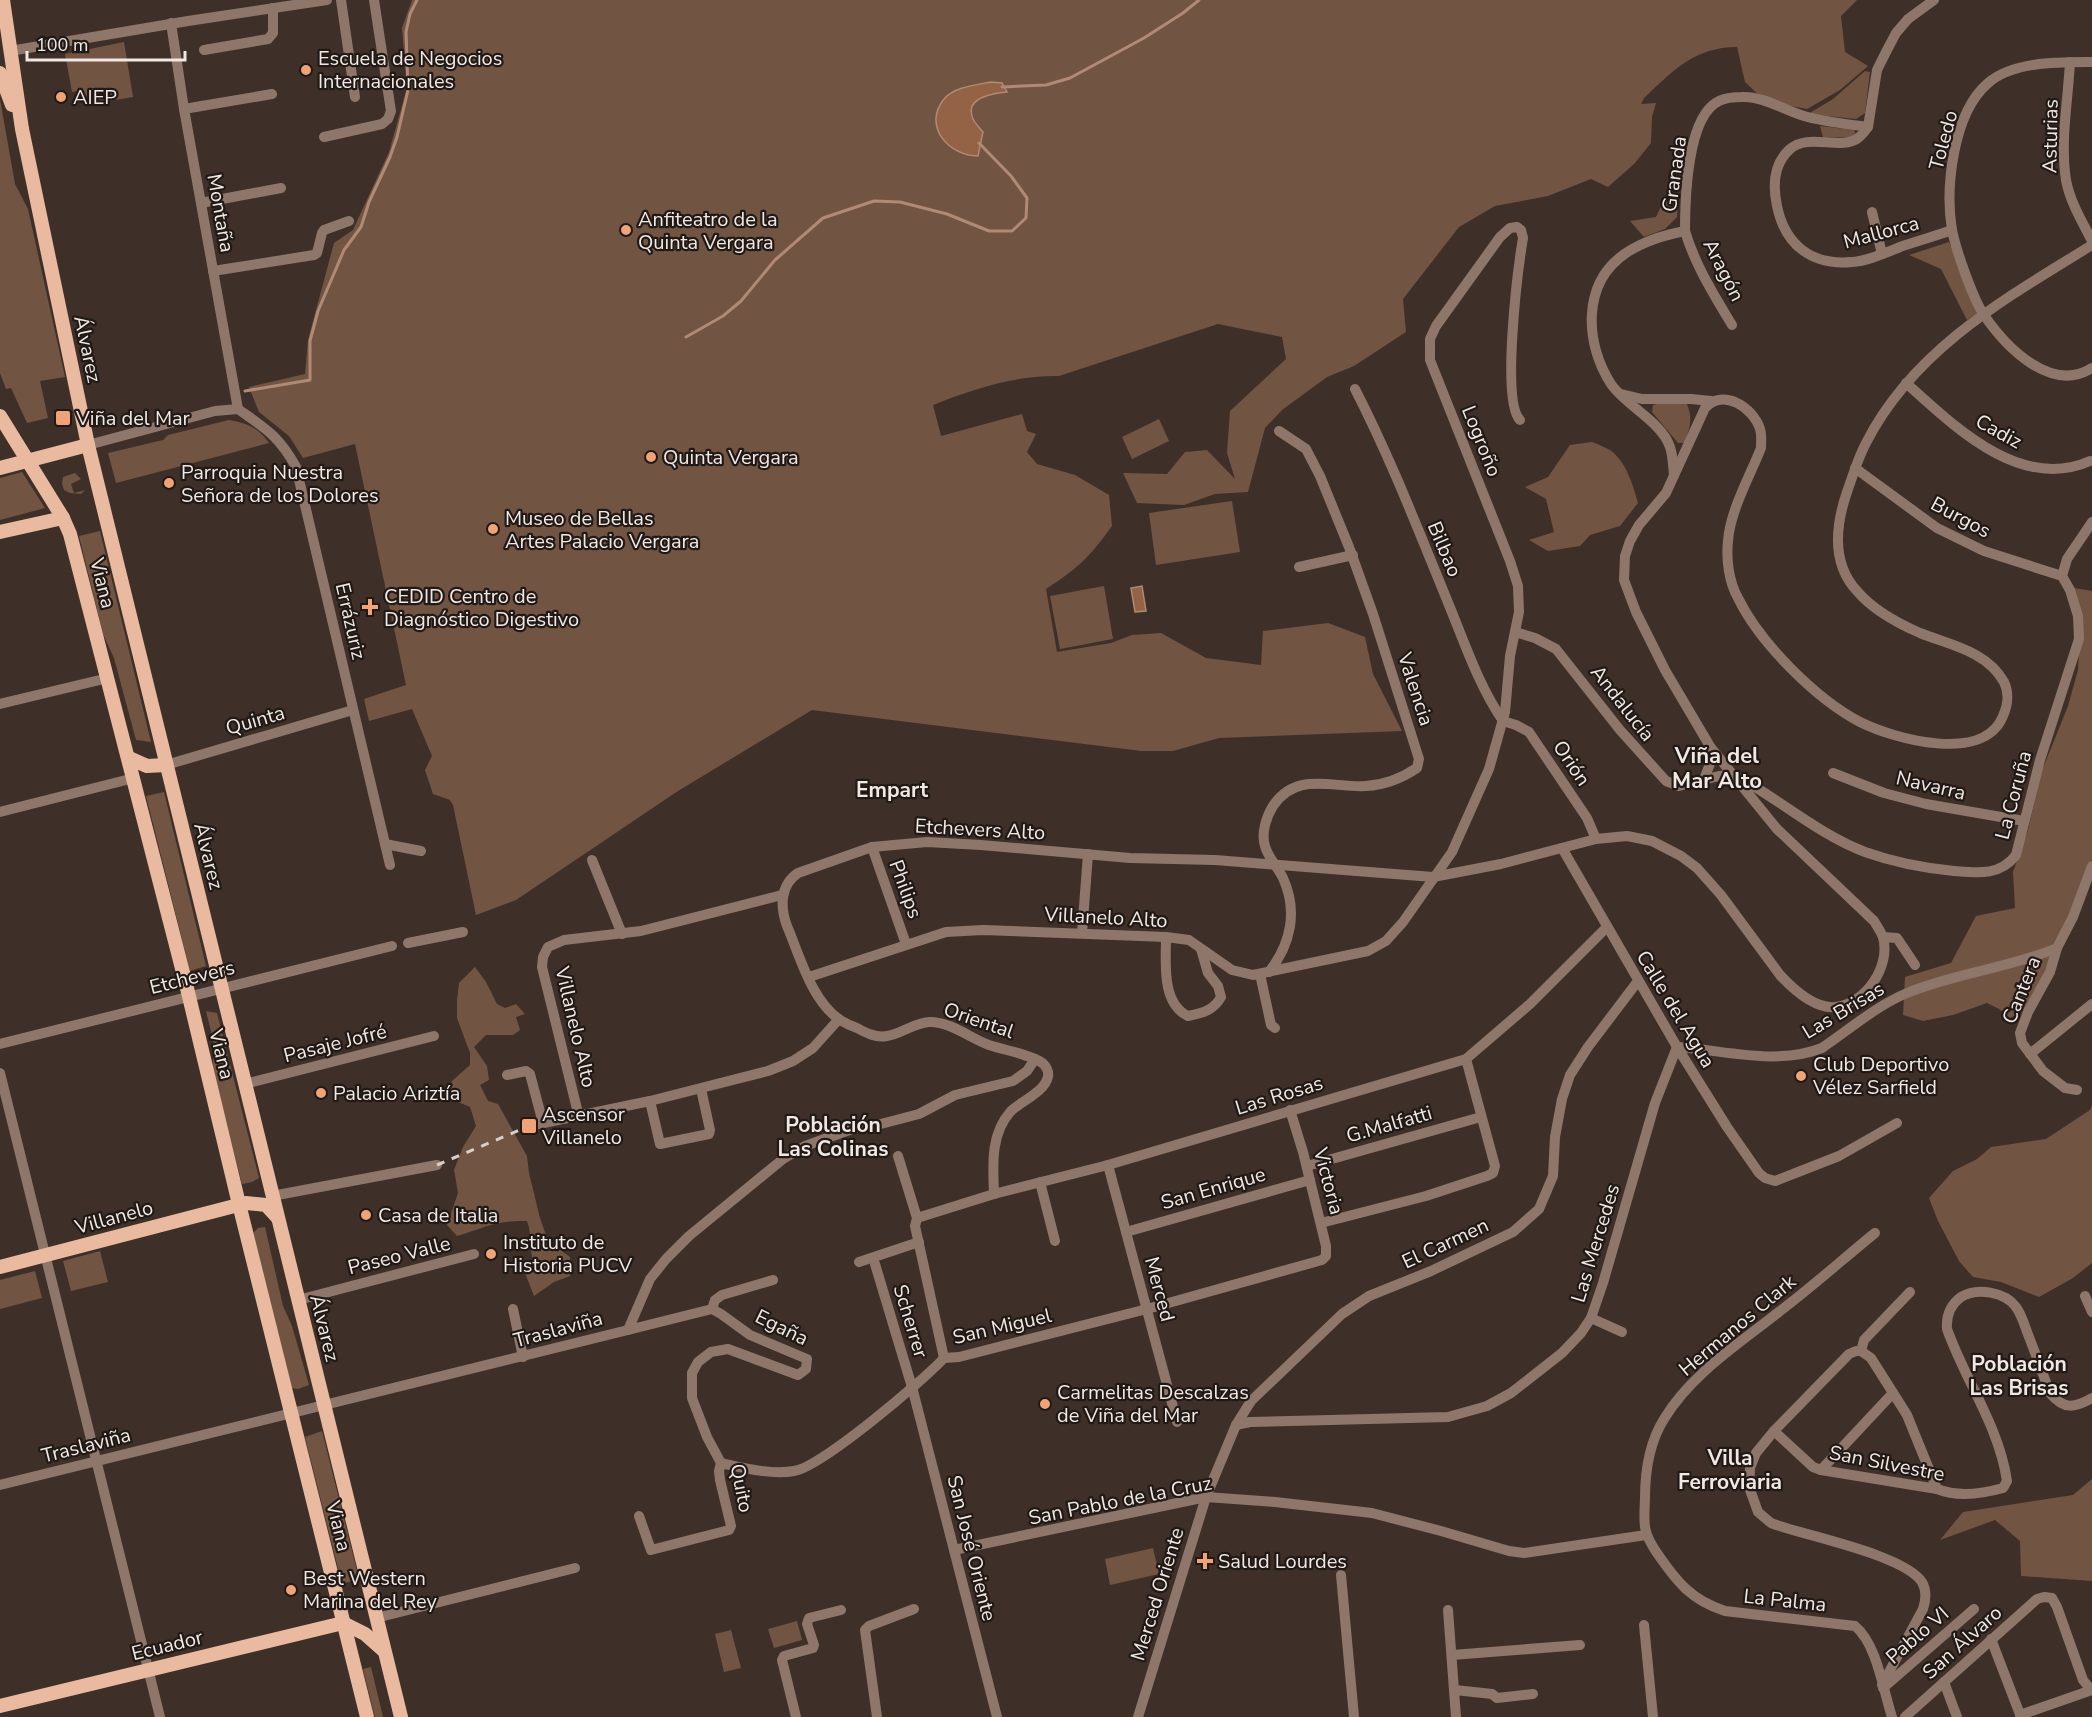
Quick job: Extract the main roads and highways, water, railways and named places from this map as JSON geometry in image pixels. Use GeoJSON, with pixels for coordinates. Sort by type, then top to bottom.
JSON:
{"type":"FeatureCollection","features":[{"type":"Feature","properties":{"kind":"main road","name":"Álvarez"},"geometry":{"type":"LineString","coordinates":[[3,0],[22,129],[88,445],[400,1717]]}},
{"type":"Feature","properties":{"kind":"main road"},"geometry":{"type":"LineString","coordinates":[[0,73],[22,129]]}},
{"type":"Feature","properties":{"kind":"main road","name":"Viana"},"geometry":{"type":"LineString","coordinates":[[0,416],[63,518],[70,534],[189,996],[367,1717]]}},
{"type":"Feature","properties":{"kind":"main road"},"geometry":{"type":"LineString","coordinates":[[0,468],[88,445]]}},
{"type":"Feature","properties":{"kind":"main road"},"geometry":{"type":"LineString","coordinates":[[0,532],[63,518]]}},
{"type":"Feature","properties":{"kind":"main road"},"geometry":{"type":"LineString","coordinates":[[129,758],[147,766],[166,765]]}},
{"type":"Feature","properties":{"kind":"main road"},"geometry":{"type":"LineString","coordinates":[[239,1204],[261,1203],[271,1209],[278,1219]]}},
{"type":"Feature","properties":{"kind":"main road","name":"Villanelo"},"geometry":{"type":"LineString","coordinates":[[0,1267],[239,1204]]}},
{"type":"Feature","properties":{"kind":"main road"},"geometry":{"type":"LineString","coordinates":[[344,1623],[365,1634],[385,1652]]}},
{"type":"Feature","properties":{"kind":"main road","name":"Ecuador"},"geometry":{"type":"LineString","coordinates":[[0,1706],[344,1623]]}},
{"type":"Feature","properties":{"kind":"waterway"},"geometry":{"type":"LineString","coordinates":[[245,391],[310,380],[310,341],[318,311],[344,250],[361,227],[369,202],[397,137],[408,90],[406,32],[410,14],[417,0]]}},
{"type":"Feature","properties":{"kind":"waterway"},"geometry":{"type":"LineString","coordinates":[[1002,87],[1046,85],[1070,78],[1144,38],[1199,0]]}},
{"type":"Feature","properties":{"kind":"waterway"},"geometry":{"type":"LineString","coordinates":[[686,337],[723,316],[741,301],[775,260],[823,218],[874,201],[900,202],[947,214],[989,231],[1012,231],[1026,218],[1027,198],[1011,176],[979,143]]}},
{"type":"Feature","properties":{"kind":"railway"},"geometry":{"type":"LineString","coordinates":[[437,1165],[529,1126]]}},
{"type":"Feature","properties":{"kind":"place","name":"Escuela de Negocios Internacionales"},"geometry":{"type":"Point","coordinates":[306,70]}},
{"type":"Feature","properties":{"kind":"place","name":"AIEP"},"geometry":{"type":"Point","coordinates":[61,97]}},
{"type":"Feature","properties":{"kind":"place","name":"Anfiteatro de la Quinta Vergara"},"geometry":{"type":"Point","coordinates":[626,230]}},
{"type":"Feature","properties":{"kind":"place","name":"Viña del Mar"},"geometry":{"type":"Point","coordinates":[63,418]}},
{"type":"Feature","properties":{"kind":"place","name":"Quinta Vergara"},"geometry":{"type":"Point","coordinates":[651,457]}},
{"type":"Feature","properties":{"kind":"place","name":"Parroquia Nuestra Señora de los Dolores"},"geometry":{"type":"Point","coordinates":[169,483]}},
{"type":"Feature","properties":{"kind":"place","name":"Museo de Bellas Artes Palacio Vergara"},"geometry":{"type":"Point","coordinates":[493,529]}},
{"type":"Feature","properties":{"kind":"place","name":"CEDID Centro de Diagnóstico Digestivo"},"geometry":{"type":"Point","coordinates":[370,607]}},
{"type":"Feature","properties":{"kind":"place","name":"Club Deportivo Vélez Sarfield"},"geometry":{"type":"Point","coordinates":[1801,1076]}},
{"type":"Feature","properties":{"kind":"place","name":"Palacio Ariztía"},"geometry":{"type":"Point","coordinates":[321,1093]}},
{"type":"Feature","properties":{"kind":"place","name":"Ascensor Villanelo"},"geometry":{"type":"Point","coordinates":[529,1126]}},
{"type":"Feature","properties":{"kind":"place","name":"Casa de Italia"},"geometry":{"type":"Point","coordinates":[366,1215]}},
{"type":"Feature","properties":{"kind":"place","name":"Instituto de Historia PUCV"},"geometry":{"type":"Point","coordinates":[491,1254]}},
{"type":"Feature","properties":{"kind":"place","name":"Carmelitas Descalzas de Viña del Mar"},"geometry":{"type":"Point","coordinates":[1045,1404]}},
{"type":"Feature","properties":{"kind":"place","name":"Salud Lourdes"},"geometry":{"type":"Point","coordinates":[1205,1561]}},
{"type":"Feature","properties":{"kind":"place","name":"Best Western Marina del Rey"},"geometry":{"type":"Point","coordinates":[291,1590]}},
{"type":"Feature","properties":{"kind":"district","name":"Viña del Mar Alto"},"geometry":{"type":"Point","coordinates":[1717,768]}},
{"type":"Feature","properties":{"kind":"district","name":"Empart"},"geometry":{"type":"Point","coordinates":[892,790]}},
{"type":"Feature","properties":{"kind":"district","name":"Población Las Colinas"},"geometry":{"type":"Point","coordinates":[833,1137]}},
{"type":"Feature","properties":{"kind":"district","name":"Población Las Brisas"},"geometry":{"type":"Point","coordinates":[2019,1376]}},
{"type":"Feature","properties":{"kind":"district","name":"Villa Ferroviaria"},"geometry":{"type":"Point","coordinates":[1730,1470]}}]}
